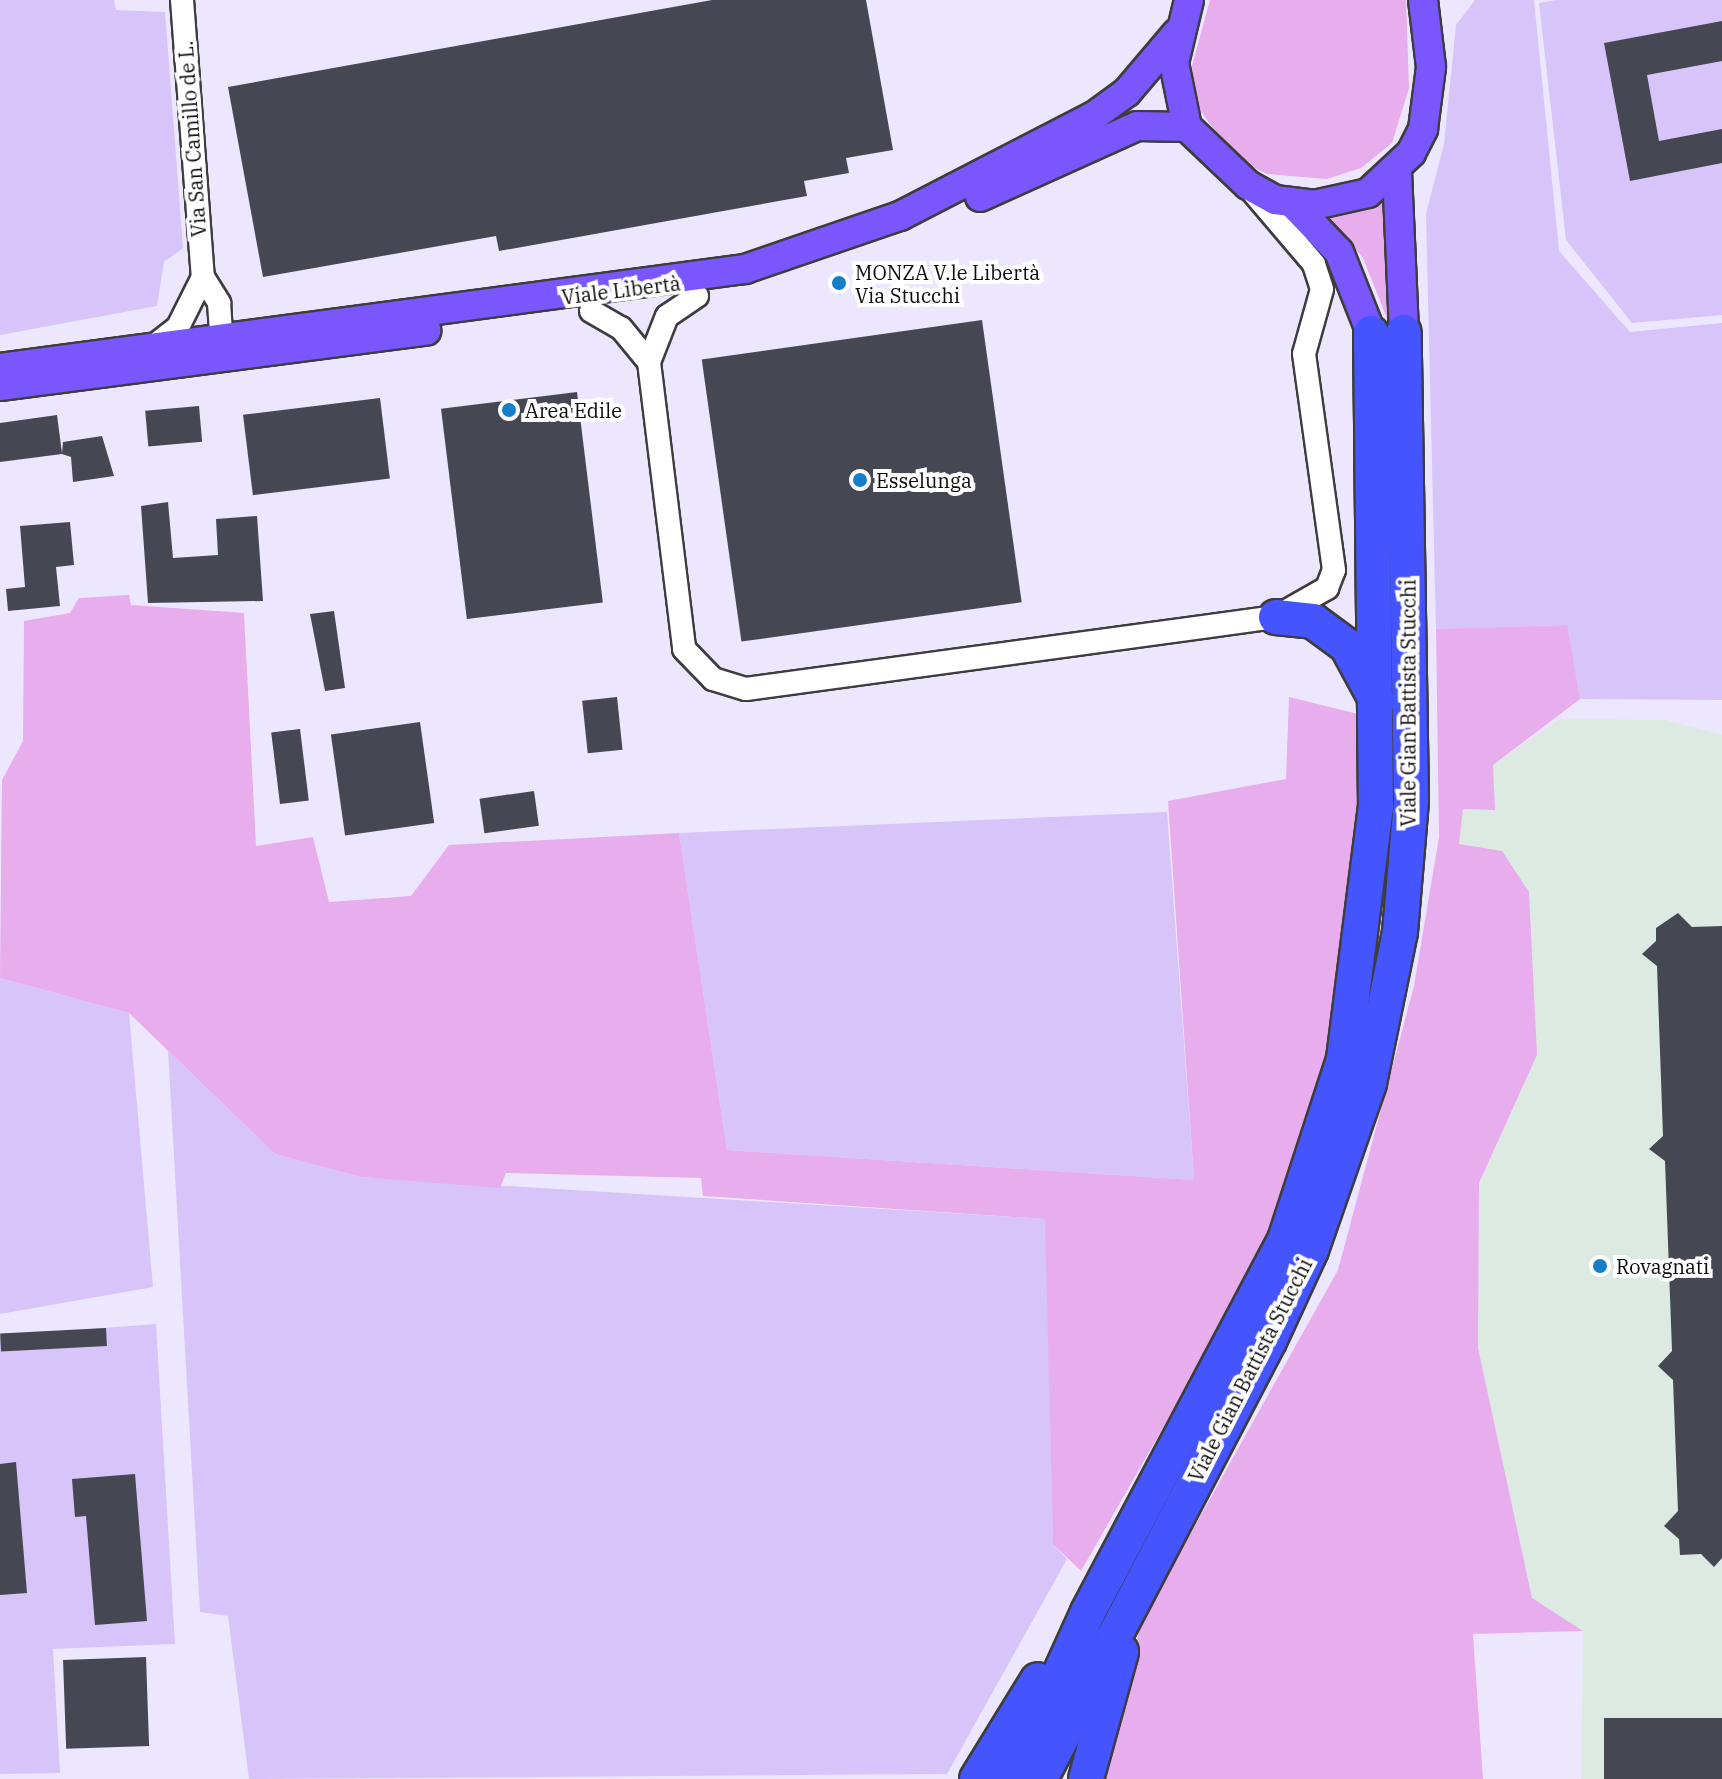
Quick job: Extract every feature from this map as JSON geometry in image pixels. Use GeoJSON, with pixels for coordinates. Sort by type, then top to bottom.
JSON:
{"type":"FeatureCollection","features":[{"type":"Feature","properties":{"kind":"highway","name":"Viale Gian Battista Stucchi"},"geometry":{"type":"LineString","coordinates":[[1012,1779],[1088,1612],[1285,1240],[1344,1059],[1361,950],[1379,705],[1388,332]]}},
{"type":"Feature","properties":{"kind":"highway","name":"Viale Gian Battista Stucchi"},"geometry":{"type":"LineString","coordinates":[[1040,1779],[1311,1250],[1369,1083],[1387,1006],[1411,801],[1388,332]]}},
{"type":"Feature","properties":{"kind":"highway"},"geometry":{"type":"LineString","coordinates":[[1276,617],[1313,621],[1347,646],[1379,705]]}},
{"type":"Feature","properties":{"kind":"highway"},"geometry":{"type":"LineString","coordinates":[[1086,1779],[1140,1585]]}},
{"type":"Feature","properties":{"kind":"highway"},"geometry":{"type":"LineString","coordinates":[[977,1779],[1088,1612]]}},
{"type":"Feature","properties":{"kind":"main road"},"geometry":{"type":"LineString","coordinates":[[1187,127],[1175,85],[1177,33],[1189,0]]}},
{"type":"Feature","properties":{"kind":"main road","name":"Viale Gian Battista Stucchi"},"geometry":{"type":"LineString","coordinates":[[1293,204],[1349,201],[1397,171],[1423,129],[1431,67],[1430,7]]}},
{"type":"Feature","properties":{"kind":"main road","name":"Viale Libertà"},"geometry":{"type":"LineString","coordinates":[[0,368],[221,334],[682,283],[770,262],[900,216],[1094,116],[1127,92],[1177,33]]}},
{"type":"Feature","properties":{"kind":"main road","name":"Viale Libertà"},"geometry":{"type":"LineString","coordinates":[[0,386],[697,296],[869,245],[1116,133],[1154,123],[1187,127]]}},
{"type":"Feature","properties":{"kind":"main road","name":"Viale Gian Battista Stucchi"},"geometry":{"type":"LineString","coordinates":[[1187,127],[1248,185],[1293,204],[1339,252],[1388,332]]}},
{"type":"Feature","properties":{"kind":"main road","name":"Viale Gian Battista Stucchi"},"geometry":{"type":"LineString","coordinates":[[1388,332],[1397,171]]}},
{"type":"Feature","properties":{"kind":"street","name":"Via San Camillo de L."},"geometry":{"type":"LineString","coordinates":[[182,0],[203,277]]}},
{"type":"Feature","properties":{"kind":"street"},"geometry":{"type":"LineString","coordinates":[[697,296],[667,316],[649,362],[684,649],[713,679],[746,689],[1276,617],[1327,588],[1334,570],[1304,354],[1322,289],[1314,264],[1248,185]]}},
{"type":"Feature","properties":{"kind":"street"},"geometry":{"type":"LineString","coordinates":[[203,277],[219,303],[221,334]]}},
{"type":"Feature","properties":{"kind":"street"},"geometry":{"type":"LineString","coordinates":[[159,342],[178,327],[203,277]]}},
{"type":"Feature","properties":{"kind":"street"},"geometry":{"type":"LineString","coordinates":[[591,311],[621,328],[649,362]]}},
{"type":"Feature","properties":{"kind":"shaded area"},"geometry":{"type":"Polygon","coordinates":[[[0,0],[114,0],[116,10],[165,12],[183,248],[164,262],[157,306],[0,335],[0,0]]]}},
{"type":"Feature","properties":{"kind":"shaded area"},"geometry":{"type":"Polygon","coordinates":[[[1210,0],[1406,0],[1409,88],[1392,143],[1361,168],[1327,179],[1267,174],[1233,157],[1195,103],[1192,66],[1210,0]]]}},
{"type":"Feature","properties":{"kind":"shaded area"},"geometry":{"type":"Polygon","coordinates":[[[1475,0],[1534,0],[1559,251],[1630,332],[1722,323],[1722,700],[1580,699],[1566,625],[1436,629],[1426,214],[1444,144],[1456,25],[1475,0]]]}},
{"type":"Feature","properties":{"kind":"shaded area"},"geometry":{"type":"Polygon","coordinates":[[[1556,0],[1722,0],[1722,315],[1632,323],[1566,240],[1539,3],[1556,0]]]}},
{"type":"Feature","properties":{"kind":"shaded area"},"geometry":{"type":"Polygon","coordinates":[[[1385,199],[1388,321],[1363,258],[1329,218],[1385,199]]]}},
{"type":"Feature","properties":{"kind":"shaded area"},"geometry":{"type":"Polygon","coordinates":[[[129,595],[131,605],[244,613],[256,846],[313,837],[329,902],[411,896],[449,845],[679,833],[727,1150],[1194,1180],[1168,801],[1286,779],[1289,697],[1358,714],[1365,773],[1329,1043],[1299,1156],[1252,1272],[1081,1571],[1053,1544],[1045,1219],[703,1196],[701,1178],[506,1173],[500,1188],[361,1177],[275,1154],[129,1013],[0,978],[2,780],[23,741],[24,621],[70,613],[79,598],[129,595]]]}},
{"type":"Feature","properties":{"kind":"shaded area"},"geometry":{"type":"Polygon","coordinates":[[[1567,625],[1580,699],[1493,765],[1495,810],[1463,809],[1459,844],[1502,851],[1529,892],[1537,1055],[1479,1183],[1478,1348],[1532,1598],[1583,1631],[1473,1634],[1483,1779],[1105,1779],[1141,1622],[1338,1270],[1414,986],[1439,837],[1436,629],[1567,625]]]}},
{"type":"Feature","properties":{"kind":"shaded area","name":"Rovagnati"},"geometry":{"type":"Polygon","coordinates":[[[1560,719],[1666,720],[1722,735],[1722,1779],[1581,1779],[1583,1631],[1532,1598],[1478,1348],[1479,1183],[1537,1055],[1459,844],[1463,809],[1495,809],[1493,765],[1560,719]]]}},
{"type":"Feature","properties":{"kind":"shaded area"},"geometry":{"type":"Polygon","coordinates":[[[1167,812],[1194,1180],[727,1150],[679,833],[1167,812]]]}},
{"type":"Feature","properties":{"kind":"shaded area"},"geometry":{"type":"Polygon","coordinates":[[[0,978],[129,1013],[153,1287],[0,1314],[0,978]]]}},
{"type":"Feature","properties":{"kind":"shaded area"},"geometry":{"type":"Polygon","coordinates":[[[168,1051],[275,1154],[361,1177],[1046,1219],[1053,1544],[1067,1559],[947,1774],[249,1779],[228,1616],[200,1612],[168,1051]]]}},
{"type":"Feature","properties":{"kind":"shaded area"},"geometry":{"type":"Polygon","coordinates":[[[156,1324],[175,1644],[53,1649],[60,1773],[0,1774],[0,1336],[156,1324]]]}},
{"type":"Feature","properties":{"kind":"building"},"geometry":{"type":"Polygon","coordinates":[[[712,0],[866,0],[893,150],[846,158],[849,173],[804,181],[807,196],[499,251],[496,236],[263,277],[228,87],[712,0]]]}},
{"type":"Feature","properties":{"kind":"building"},"geometry":{"type":"Polygon","coordinates":[[[1722,21],[1722,61],[1647,75],[1659,141],[1722,129],[1722,163],[1630,181],[1604,43],[1722,21]]]}},
{"type":"Feature","properties":{"kind":"building","name":"Esselunga"},"geometry":{"type":"Polygon","coordinates":[[[982,320],[1022,602],[741,642],[702,359],[982,320]]]}},
{"type":"Feature","properties":{"kind":"building"},"geometry":{"type":"Polygon","coordinates":[[[577,392],[603,602],[467,619],[441,409],[577,392]]]}},
{"type":"Feature","properties":{"kind":"building"},"geometry":{"type":"Polygon","coordinates":[[[380,398],[390,478],[253,495],[243,415],[380,398]]]}},
{"type":"Feature","properties":{"kind":"building"},"geometry":{"type":"Polygon","coordinates":[[[199,406],[202,442],[148,447],[145,411],[199,406]]]}},
{"type":"Feature","properties":{"kind":"building"},"geometry":{"type":"Polygon","coordinates":[[[57,415],[62,453],[63,442],[102,436],[114,476],[73,482],[71,457],[62,454],[0,462],[0,423],[57,415]]]}},
{"type":"Feature","properties":{"kind":"building"},"geometry":{"type":"Polygon","coordinates":[[[168,502],[173,558],[218,555],[216,519],[257,516],[263,601],[148,603],[141,506],[168,502]]]}},
{"type":"Feature","properties":{"kind":"building"},"geometry":{"type":"Polygon","coordinates":[[[70,522],[74,565],[56,567],[60,606],[8,611],[6,589],[25,587],[20,526],[70,522]]]}},
{"type":"Feature","properties":{"kind":"building"},"geometry":{"type":"Polygon","coordinates":[[[334,611],[345,688],[325,691],[310,614],[334,611]]]}},
{"type":"Feature","properties":{"kind":"building"},"geometry":{"type":"Polygon","coordinates":[[[617,697],[623,750],[588,753],[582,701],[617,697]]]}},
{"type":"Feature","properties":{"kind":"building"},"geometry":{"type":"Polygon","coordinates":[[[420,722],[434,823],[345,836],[331,735],[420,722]]]}},
{"type":"Feature","properties":{"kind":"building"},"geometry":{"type":"Polygon","coordinates":[[[300,729],[309,800],[280,804],[271,733],[300,729]]]}},
{"type":"Feature","properties":{"kind":"building"},"geometry":{"type":"Polygon","coordinates":[[[534,791],[539,826],[484,833],[480,799],[534,791]]]}},
{"type":"Feature","properties":{"kind":"building"},"geometry":{"type":"Polygon","coordinates":[[[1678,913],[1692,927],[1722,926],[1722,1558],[1714,1567],[1701,1554],[1680,1555],[1679,1539],[1664,1526],[1678,1511],[1673,1380],[1658,1366],[1672,1351],[1665,1161],[1649,1149],[1663,1136],[1657,966],[1642,954],[1656,941],[1656,928],[1678,913]]]}},
{"type":"Feature","properties":{"kind":"building"},"geometry":{"type":"Polygon","coordinates":[[[106,1328],[107,1346],[1,1352],[0,1334],[106,1328]]]}},
{"type":"Feature","properties":{"kind":"building"},"geometry":{"type":"Polygon","coordinates":[[[16,1462],[27,1593],[0,1595],[0,1464],[16,1462]]]}},
{"type":"Feature","properties":{"kind":"building"},"geometry":{"type":"Polygon","coordinates":[[[135,1474],[147,1621],[95,1625],[86,1516],[75,1517],[72,1479],[135,1474]]]}},
{"type":"Feature","properties":{"kind":"building"},"geometry":{"type":"Polygon","coordinates":[[[146,1657],[149,1746],[66,1749],[63,1660],[146,1657]]]}},
{"type":"Feature","properties":{"kind":"building"},"geometry":{"type":"Polygon","coordinates":[[[1604,1718],[1722,1718],[1722,1779],[1604,1779],[1604,1718]]]}},
{"type":"Feature","properties":{"kind":"place","name":"MONZA V.le Libertà Via Stucchi"},"geometry":{"type":"Point","coordinates":[839,283]}},
{"type":"Feature","properties":{"kind":"place","name":"Area Edile"},"geometry":{"type":"Point","coordinates":[509,410]}},
{"type":"Feature","properties":{"kind":"place","name":"Esselunga"},"geometry":{"type":"Point","coordinates":[860,480]}},
{"type":"Feature","properties":{"kind":"place","name":"Rovagnati"},"geometry":{"type":"Point","coordinates":[1600,1266]}}]}
